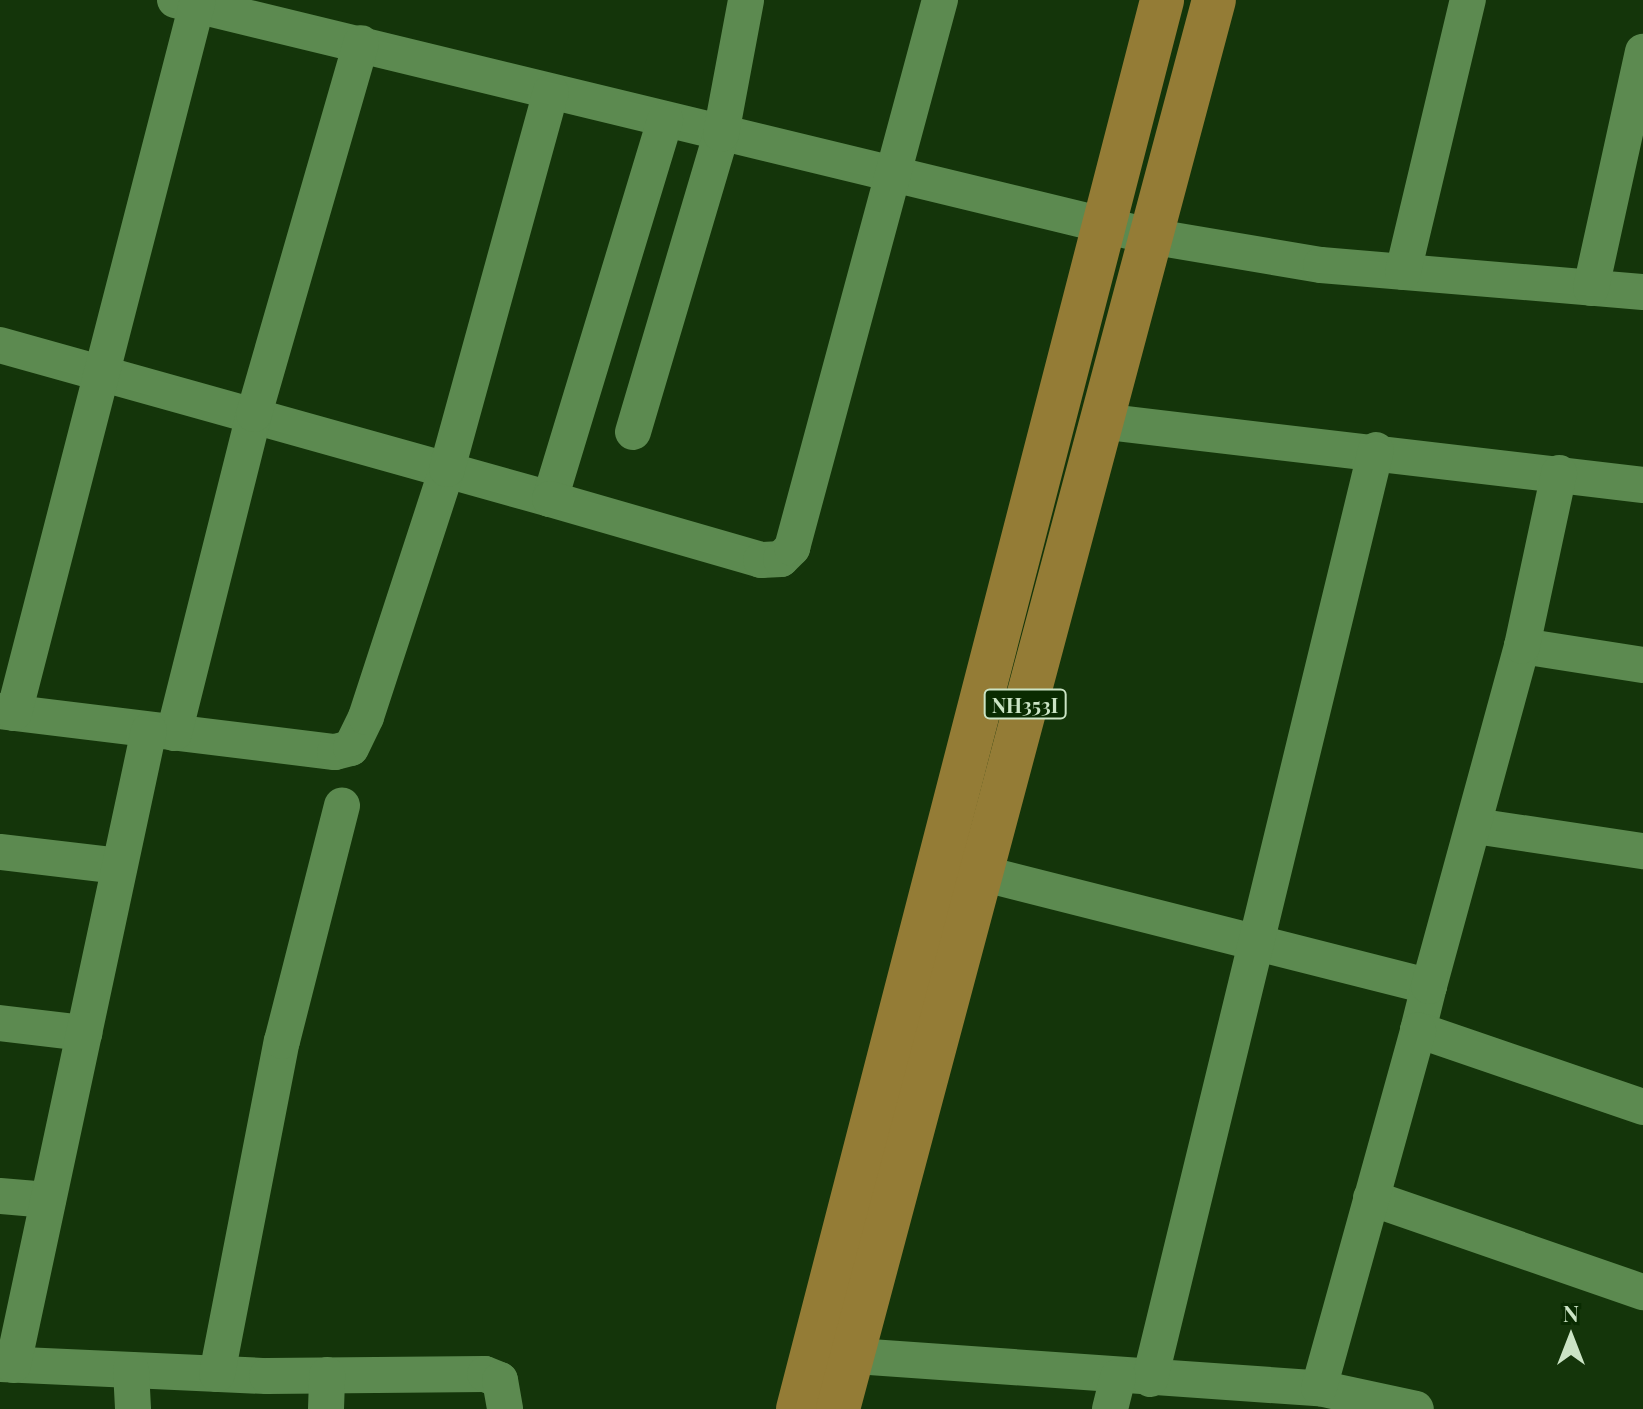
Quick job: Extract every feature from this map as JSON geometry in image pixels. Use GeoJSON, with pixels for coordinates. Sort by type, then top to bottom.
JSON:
{"type":"FeatureCollection","features":[{"type":"Feature","properties":{"kind":"highway","name":"NH353I"},"geometry":{"type":"LineString","coordinates":[[838,1409],[833,1355],[1103,224],[1162,0]]}},
{"type":"Feature","properties":{"kind":"highway","name":"NH353I"},"geometry":{"type":"LineString","coordinates":[[798,1409],[833,1355],[981,873],[1214,0]]}},
{"type":"Feature","properties":{"kind":"street"},"geometry":{"type":"LineString","coordinates":[[633,432],[721,134],[746,0]]}},
{"type":"Feature","properties":{"kind":"street"},"geometry":{"type":"LineString","coordinates":[[0,345],[106,371],[761,560],[781,559],[802,527],[891,173],[940,0]]}},
{"type":"Feature","properties":{"kind":"street"},"geometry":{"type":"LineString","coordinates":[[1403,272],[1468,0]]}},
{"type":"Feature","properties":{"kind":"street"},"geometry":{"type":"LineString","coordinates":[[551,92],[447,469],[363,726],[351,748],[335,752],[7,712],[106,371],[190,2],[1149,236],[1321,265],[1643,292]]}},
{"type":"Feature","properties":{"kind":"street"},"geometry":{"type":"LineString","coordinates":[[361,43],[119,866],[48,1200],[6,1365],[217,1374],[327,1392],[485,1374],[500,1380],[505,1409]]}},
{"type":"Feature","properties":{"kind":"street"},"geometry":{"type":"LineString","coordinates":[[1591,288],[1643,52]]}},
{"type":"Feature","properties":{"kind":"street"},"geometry":{"type":"LineString","coordinates":[[550,499],[665,120]]}},
{"type":"Feature","properties":{"kind":"street"},"geometry":{"type":"LineString","coordinates":[[1100,421],[1376,450],[1643,485]]}},
{"type":"Feature","properties":{"kind":"street"},"geometry":{"type":"LineString","coordinates":[[1126,1388],[1259,943],[1376,450]]}},
{"type":"Feature","properties":{"kind":"street"},"geometry":{"type":"LineString","coordinates":[[1301,1395],[1371,1198],[1522,646],[1559,473]]}},
{"type":"Feature","properties":{"kind":"street"},"geometry":{"type":"LineString","coordinates":[[1522,646],[1643,665]]}},
{"type":"Feature","properties":{"kind":"street"},"geometry":{"type":"LineString","coordinates":[[217,1374],[282,1041],[342,806]]}},
{"type":"Feature","properties":{"kind":"street"},"geometry":{"type":"LineString","coordinates":[[1475,826],[1643,851]]}},
{"type":"Feature","properties":{"kind":"street"},"geometry":{"type":"LineString","coordinates":[[0,852],[119,866]]}},
{"type":"Feature","properties":{"kind":"street"},"geometry":{"type":"LineString","coordinates":[[981,873],[1429,986]]}},
{"type":"Feature","properties":{"kind":"street"},"geometry":{"type":"LineString","coordinates":[[0,1023],[84,1033]]}},
{"type":"Feature","properties":{"kind":"street"},"geometry":{"type":"LineString","coordinates":[[1418,1030],[1643,1107]]}},
{"type":"Feature","properties":{"kind":"street"},"geometry":{"type":"LineString","coordinates":[[0,1196],[48,1200]]}},
{"type":"Feature","properties":{"kind":"street"},"geometry":{"type":"LineString","coordinates":[[1371,1198],[1643,1292]]}},
{"type":"Feature","properties":{"kind":"street"},"geometry":{"type":"LineString","coordinates":[[833,1355],[1126,1388],[1301,1395],[1416,1409]]}},
{"type":"Feature","properties":{"kind":"street"},"geometry":{"type":"LineString","coordinates":[[131,1370],[133,1409]]}}]}
